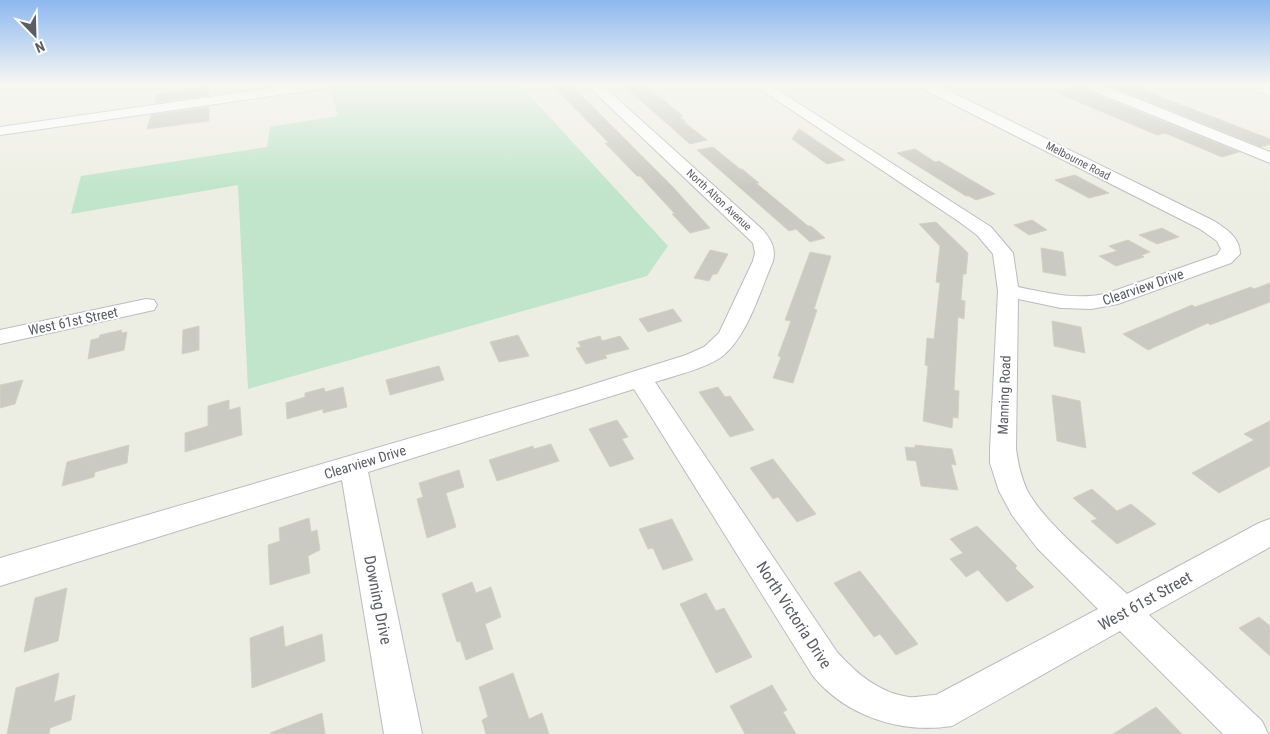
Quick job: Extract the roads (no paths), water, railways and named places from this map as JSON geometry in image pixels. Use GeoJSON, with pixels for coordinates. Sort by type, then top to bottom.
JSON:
{"type":"FeatureCollection","features":[{"type":"Feature","properties":{"kind":"street"},"geometry":{"type":"LineString","coordinates":[[0,131],[82,119]]}},
{"type":"Feature","properties":{"kind":"street","name":"North Alton Avenue"},"geometry":{"type":"LineString","coordinates":[[631,119],[756,234],[764,244],[765,253],[763,261],[732,333],[725,341]]}},
{"type":"Feature","properties":{"kind":"street","name":"Manning Road"},"geometry":{"type":"LineString","coordinates":[[813,119],[984,231],[1003,252],[1008,291],[1003,449],[1007,477],[1022,507],[1040,530],[1248,734]]}},
{"type":"Feature","properties":{"kind":"street","name":"Melbourne Road"},"geometry":{"type":"LineString","coordinates":[[995,119],[1207,225],[1227,240]]}},
{"type":"Feature","properties":{"kind":"street"},"geometry":{"type":"LineString","coordinates":[[1176,119],[1270,158]]}},
{"type":"Feature","properties":{"kind":"street","name":"Clearview Drive"},"geometry":{"type":"LineString","coordinates":[[1008,291],[1069,303],[1104,301],[1224,259],[1231,252],[1227,240]]}},
{"type":"Feature","properties":{"kind":"street","name":"West 61st Street"},"geometry":{"type":"LineString","coordinates":[[0,337],[146,305]]}},
{"type":"Feature","properties":{"kind":"street","name":"Clearview Drive"},"geometry":{"type":"LineString","coordinates":[[0,572],[640,378],[706,356],[725,341]]}},
{"type":"Feature","properties":{"kind":"street","name":"North Victoria Drive"},"geometry":{"type":"LineString","coordinates":[[640,378],[825,664],[850,691],[878,706],[899,713],[920,715],[939,713],[1020,671]]}},
{"type":"Feature","properties":{"kind":"street","name":"Downing Drive"},"geometry":{"type":"LineString","coordinates":[[353,466],[403,734]]}},
{"type":"Feature","properties":{"kind":"street","name":"West 61st Street"},"geometry":{"type":"LineString","coordinates":[[1020,671],[1270,532]]}}]}
